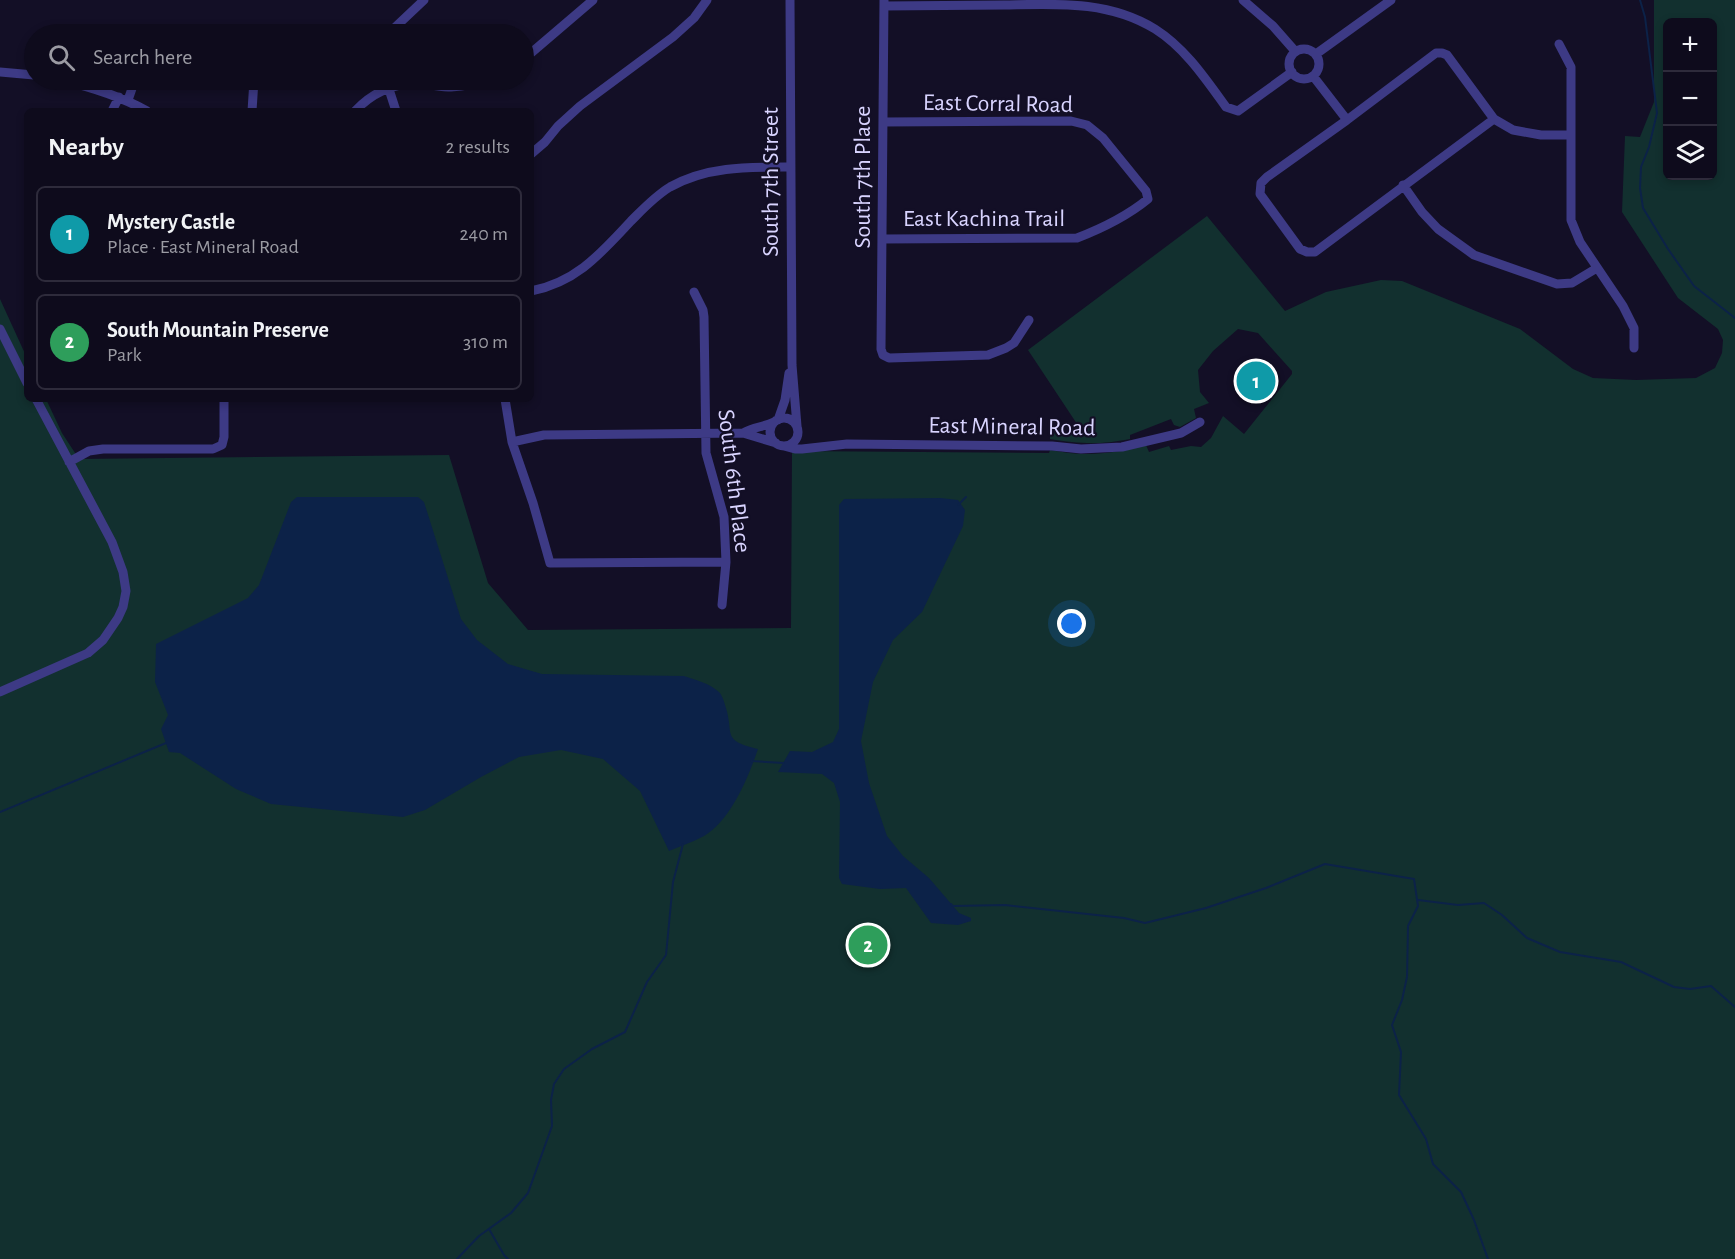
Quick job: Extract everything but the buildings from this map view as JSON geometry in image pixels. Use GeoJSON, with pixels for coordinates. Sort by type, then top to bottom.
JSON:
{"type":"FeatureCollection","features":[{"type":"Feature","properties":{"kind":"street"},"geometry":{"type":"LineString","coordinates":[[399,24],[424,0]]}},
{"type":"Feature","properties":{"kind":"street"},"geometry":{"type":"LineString","coordinates":[[534,50],[593,0]]}},
{"type":"Feature","properties":{"kind":"street"},"geometry":{"type":"LineString","coordinates":[[534,151],[580,106],[673,37],[694,18],[706,0]]}},
{"type":"Feature","properties":{"kind":"street","name":"South 7th Street"},"geometry":{"type":"LineString","coordinates":[[790,0],[792,365],[797,431]]}},
{"type":"Feature","properties":{"kind":"street"},"geometry":{"type":"LineString","coordinates":[[1243,0],[1274,26],[1295,51]]}},
{"type":"Feature","properties":{"kind":"street"},"geometry":{"type":"LineString","coordinates":[[1316,54],[1391,0]]}},
{"type":"Feature","properties":{"kind":"street"},"geometry":{"type":"LineString","coordinates":[[884,3],[1082,4],[1125,14],[1154,28],[1180,49],[1194,63],[1226,107],[1238,111],[1292,72]]}},
{"type":"Feature","properties":{"kind":"street","name":"South 7th Place"},"geometry":{"type":"LineString","coordinates":[[884,3],[881,349],[883,355],[889,358],[988,355],[1014,343],[1029,320]]}},
{"type":"Feature","properties":{"kind":"street"},"geometry":{"type":"LineString","coordinates":[[1559,44],[1571,67],[1571,220],[1580,242],[1623,306],[1634,328],[1634,348]]}},
{"type":"Feature","properties":{"kind":"street"},"geometry":{"type":"LineString","coordinates":[[1309,49],[1316,54],[1319,68],[1313,76],[1299,78],[1292,72],[1290,59],[1295,51],[1309,49]]}},
{"type":"Feature","properties":{"kind":"street"},"geometry":{"type":"LineString","coordinates":[[1494,119],[1315,252],[1300,249],[1260,194],[1261,183],[1267,177],[1436,53],[1447,55],[1494,119],[1513,130],[1541,135],[1571,135]]}},
{"type":"Feature","properties":{"kind":"street"},"geometry":{"type":"LineString","coordinates":[[0,72],[24,74]]}},
{"type":"Feature","properties":{"kind":"street"},"geometry":{"type":"LineString","coordinates":[[1313,76],[1347,120]]}},
{"type":"Feature","properties":{"kind":"street"},"geometry":{"type":"LineString","coordinates":[[95,90],[123,98],[141,108]]}},
{"type":"Feature","properties":{"kind":"street"},"geometry":{"type":"LineString","coordinates":[[115,108],[128,90]]}},
{"type":"Feature","properties":{"kind":"street"},"geometry":{"type":"LineString","coordinates":[[252,108],[253,90]]}},
{"type":"Feature","properties":{"kind":"street"},"geometry":{"type":"LineString","coordinates":[[359,108],[380,90]]}},
{"type":"Feature","properties":{"kind":"street"},"geometry":{"type":"LineString","coordinates":[[390,90],[395,108]]}},
{"type":"Feature","properties":{"kind":"street","name":"East Corral Road"},"geometry":{"type":"LineString","coordinates":[[883,122],[1071,121],[1088,125],[1103,138],[1146,191],[1148,199]]}},
{"type":"Feature","properties":{"kind":"street"},"geometry":{"type":"LineString","coordinates":[[534,290],[555,284],[587,266],[668,188],[703,173],[729,168],[791,167]]}},
{"type":"Feature","properties":{"kind":"street"},"geometry":{"type":"LineString","coordinates":[[1403,185],[1438,230],[1474,255],[1557,284],[1572,283],[1597,268]]}},
{"type":"Feature","properties":{"kind":"street","name":"East Kachina Trail"},"geometry":{"type":"LineString","coordinates":[[882,239],[1077,238],[1107,226],[1148,199]]}},
{"type":"Feature","properties":{"kind":"street","name":"South 6th Place"},"geometry":{"type":"LineString","coordinates":[[694,292],[704,317],[706,453],[724,517],[726,562],[722,604]]}},
{"type":"Feature","properties":{"kind":"street"},"geometry":{"type":"LineString","coordinates":[[0,329],[24,377]]}},
{"type":"Feature","properties":{"kind":"street","name":"South 7th Street"},"geometry":{"type":"LineString","coordinates":[[780,444],[771,433],[785,400],[792,365]]}},
{"type":"Feature","properties":{"kind":"street"},"geometry":{"type":"LineString","coordinates":[[0,692],[88,653],[112,629],[123,607],[126,591],[112,542],[38,402]]}},
{"type":"Feature","properties":{"kind":"street"},"geometry":{"type":"LineString","coordinates":[[69,462],[89,451],[103,449],[213,449],[222,445],[224,437],[224,402]]}},
{"type":"Feature","properties":{"kind":"street"},"geometry":{"type":"LineString","coordinates":[[505,402],[512,442],[550,563],[726,562]]}},
{"type":"Feature","properties":{"kind":"street"},"geometry":{"type":"LineString","coordinates":[[776,421],[788,418],[803,441],[817,447]]}},
{"type":"Feature","properties":{"kind":"street","name":"East Mineral Road"},"geometry":{"type":"LineString","coordinates":[[743,433],[768,426],[776,421]]}},
{"type":"Feature","properties":{"kind":"street","name":"East Mineral Road"},"geometry":{"type":"LineString","coordinates":[[512,442],[544,435],[743,433],[802,449],[847,444],[1052,446],[1106,449],[1181,433],[1200,422]]}},
{"type":"Feature","properties":{"kind":"street"},"geometry":{"type":"LineString","coordinates":[[780,444],[792,443],[797,431]]}},
{"type":"Feature","properties":{"kind":"green space"},"geometry":{"type":"Polygon","coordinates":[[[1654,0],[1735,0],[1735,1259],[0,1259],[0,299],[24,351],[24,402],[47,402],[62,433],[79,459],[449,455],[488,583],[528,630],[791,628],[792,451],[1049,453],[1050,450],[1098,454],[1146,445],[1149,452],[1169,446],[1171,450],[1191,446],[1201,447],[1211,438],[1223,416],[1244,434],[1292,374],[1292,371],[1258,333],[1238,329],[1213,351],[1198,370],[1200,392],[1209,403],[1194,409],[1196,418],[1180,427],[1174,425],[1171,419],[1130,435],[1130,439],[1099,443],[1050,439],[1050,433],[1083,433],[1028,350],[1207,216],[1285,311],[1326,292],[1381,280],[1402,281],[1520,329],[1573,369],[1593,378],[1636,380],[1696,378],[1715,368],[1722,353],[1723,340],[1718,329],[1678,298],[1622,212],[1625,136],[1640,137],[1654,102],[1654,0]]]}},
{"type":"Feature","properties":{"kind":"water"},"geometry":{"type":"Polygon","coordinates":[[[297,497],[418,497],[424,502],[461,619],[477,640],[508,664],[542,674],[684,676],[715,689],[723,700],[733,739],[758,749],[744,785],[722,820],[704,836],[669,851],[640,791],[603,759],[561,750],[519,757],[425,810],[403,817],[271,804],[236,789],[180,753],[169,752],[161,729],[168,715],[155,682],[156,644],[248,598],[259,585],[291,502],[297,497]]]}},
{"type":"Feature","properties":{"kind":"water"},"geometry":{"type":"Polygon","coordinates":[[[941,498],[958,500],[965,510],[963,526],[922,612],[893,640],[873,682],[861,741],[869,783],[887,836],[903,856],[929,878],[959,913],[971,918],[971,921],[958,925],[931,923],[906,888],[880,889],[842,884],[839,878],[840,802],[834,783],[822,774],[778,772],[790,751],[812,752],[833,742],[839,729],[839,505],[844,499],[941,498]]]}},
{"type":"Feature","properties":{"kind":"waterway"},"geometry":{"type":"LineString","coordinates":[[1640,0],[1645,17],[1657,113],[1649,147],[1641,167],[1640,188],[1643,208],[1694,286],[1735,318]]}},
{"type":"Feature","properties":{"kind":"waterway"},"geometry":{"type":"LineString","coordinates":[[958,505],[966,497]]}},
{"type":"Feature","properties":{"kind":"waterway"},"geometry":{"type":"LineString","coordinates":[[0,812],[166,743]]}},
{"type":"Feature","properties":{"kind":"waterway"},"geometry":{"type":"LineString","coordinates":[[751,761],[784,763]]}},
{"type":"Feature","properties":{"kind":"waterway"},"geometry":{"type":"LineString","coordinates":[[457,1259],[479,1236],[511,1213],[528,1193],[552,1126],[551,1100],[554,1084],[564,1069],[592,1049],[625,1032],[647,982],[666,955],[673,882],[683,844]]}},
{"type":"Feature","properties":{"kind":"waterway"},"geometry":{"type":"LineString","coordinates":[[951,904],[953,906],[1005,905],[1124,918],[1145,923],[1206,908],[1266,888],[1325,864],[1414,879],[1418,906],[1408,926],[1407,977],[1402,1000],[1392,1025],[1401,1052],[1399,1095],[1426,1139],[1433,1164],[1461,1192],[1488,1259]]}},
{"type":"Feature","properties":{"kind":"waterway"},"geometry":{"type":"LineString","coordinates":[[1418,900],[1458,905],[1484,903],[1502,915],[1527,938],[1560,952],[1621,962],[1674,987],[1690,989],[1711,986],[1735,1007]]}},
{"type":"Feature","properties":{"kind":"waterway"},"geometry":{"type":"LineString","coordinates":[[489,1229],[508,1259]]}},
{"type":"Feature","properties":{"kind":"place","name":"Mystery Castle"},"geometry":{"type":"Point","coordinates":[1256,381]}},
{"type":"Feature","properties":{"kind":"place","name":"South Mountain Preserve"},"geometry":{"type":"Point","coordinates":[868,945]}}]}
